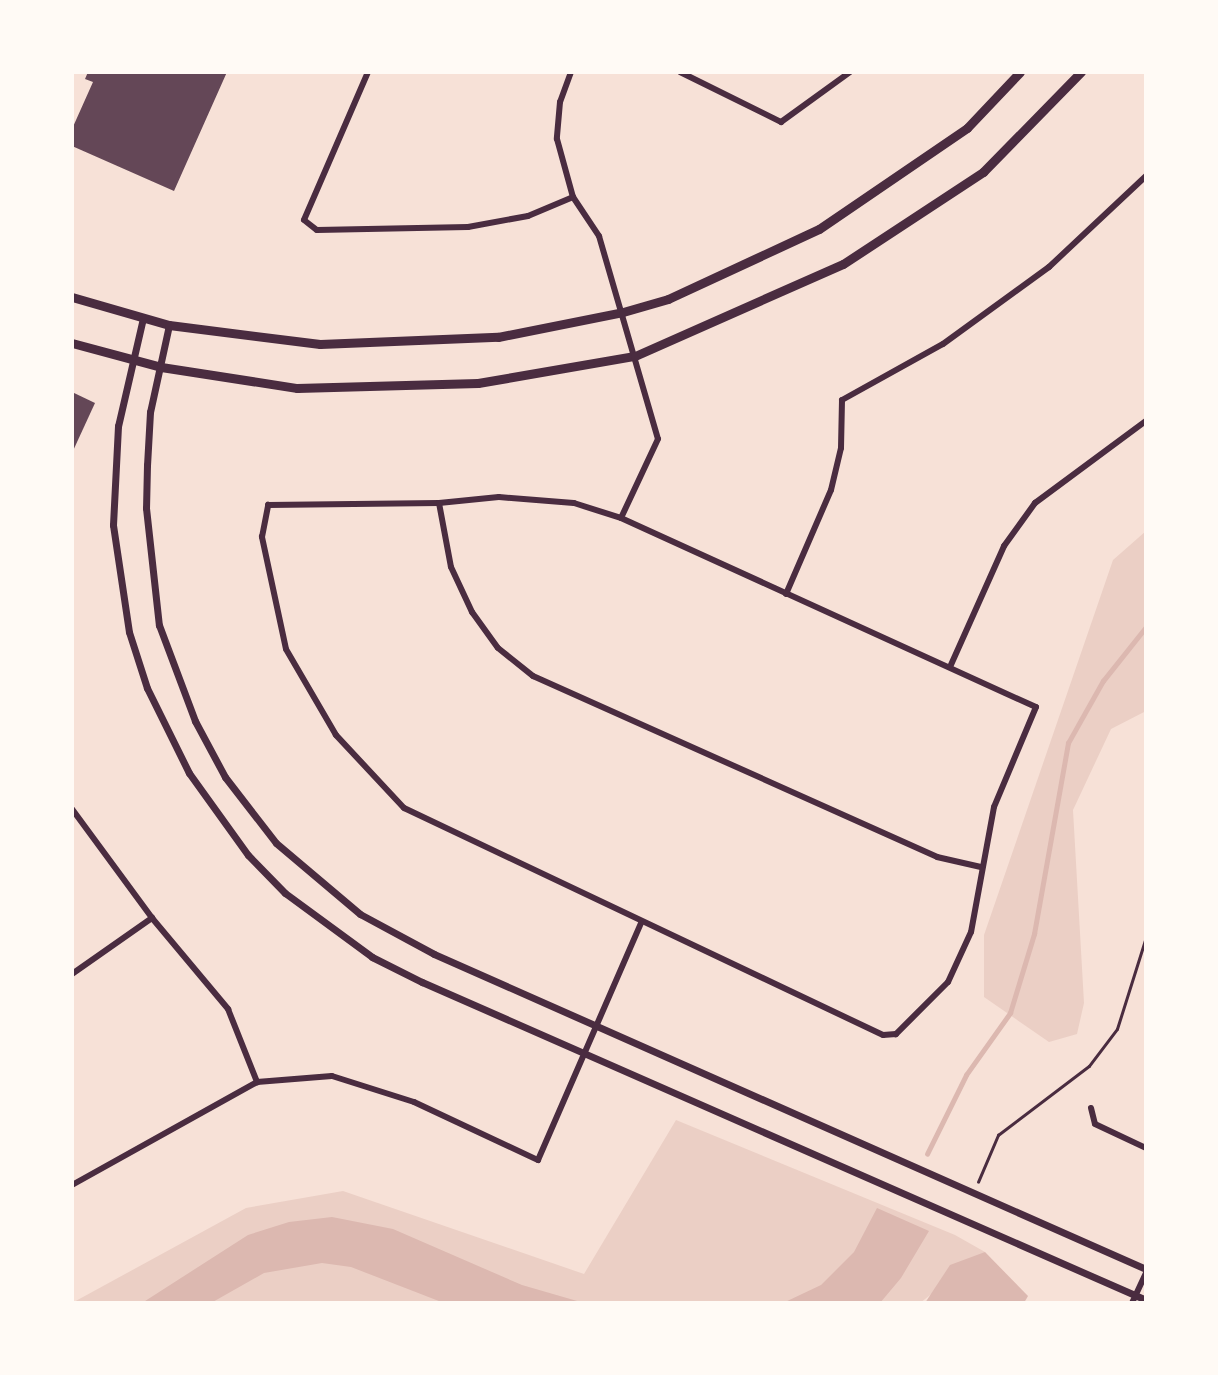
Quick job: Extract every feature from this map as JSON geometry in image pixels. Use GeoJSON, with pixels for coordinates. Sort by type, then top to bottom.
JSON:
{"type":"FeatureCollection","features":[{"type":"Feature","properties":{"kind":"main road"},"geometry":{"type":"LineString","coordinates":[[72,296],[169,325],[320,344],[498,337],[623,312],[668,299],[819,229],[967,128],[1020,72]]}},
{"type":"Feature","properties":{"kind":"main road"},"geometry":{"type":"LineString","coordinates":[[72,343],[132,362],[296,388],[478,383],[635,356],[843,264],[982,172],[1081,72]]}},
{"type":"Feature","properties":{"kind":"street"},"geometry":{"type":"LineString","coordinates":[[368,72],[304,220],[317,230],[468,227],[527,216],[573,197]]}},
{"type":"Feature","properties":{"kind":"street"},"geometry":{"type":"LineString","coordinates":[[571,72],[561,102],[557,139],[573,197],[598,236],[623,312],[658,439],[621,518]]}},
{"type":"Feature","properties":{"kind":"street"},"geometry":{"type":"LineString","coordinates":[[680,72],[781,122],[850,72]]}},
{"type":"Feature","properties":{"kind":"street"},"geometry":{"type":"LineString","coordinates":[[786,594],[831,490],[841,448],[842,400],[943,344],[1049,267],[1146,176]]}},
{"type":"Feature","properties":{"kind":"street"},"geometry":{"type":"LineString","coordinates":[[143,318],[118,426],[113,525],[120,593],[147,688],[196,783],[247,855],[325,926],[412,977],[1134,1299],[1146,1300]]}},
{"type":"Feature","properties":{"kind":"street"},"geometry":{"type":"LineString","coordinates":[[169,325],[150,412],[146,508],[159,625],[195,721],[225,777],[276,843],[360,914],[434,954],[1146,1271],[1134,1299]]}},
{"type":"Feature","properties":{"kind":"street"},"geometry":{"type":"LineString","coordinates":[[950,667],[1004,546],[1035,503],[1146,421]]}},
{"type":"Feature","properties":{"kind":"street"},"geometry":{"type":"LineString","coordinates":[[499,497],[574,503],[621,518],[786,594],[1036,707],[994,807],[971,932],[948,982],[896,1034],[883,1035],[641,923],[404,808],[336,735],[286,649],[262,537],[268,505],[439,503],[499,497]]}},
{"type":"Feature","properties":{"kind":"street"},"geometry":{"type":"LineString","coordinates":[[439,503],[452,567],[472,612],[498,648],[533,676],[937,857],[981,867]]}},
{"type":"Feature","properties":{"kind":"street"},"geometry":{"type":"LineString","coordinates":[[72,808],[152,918],[228,1009],[257,1082]]}},
{"type":"Feature","properties":{"kind":"street"},"geometry":{"type":"LineString","coordinates":[[72,974],[152,918]]}},
{"type":"Feature","properties":{"kind":"street"},"geometry":{"type":"LineString","coordinates":[[72,1185],[257,1082],[332,1076],[414,1102],[538,1160],[641,923]]}},
{"type":"Feature","properties":{"kind":"street"},"geometry":{"type":"LineString","coordinates":[[1091,1108],[1094,1124],[1146,1148]]}},
{"type":"Feature","properties":{"kind":"path"},"geometry":{"type":"LineString","coordinates":[[978,1182],[998,1135],[1089,1066],[1117,1029],[1146,937]]}},
{"type":"Feature","properties":{"kind":"shaded area"},"geometry":{"type":"Polygon","coordinates":[[[1146,531],[1146,711],[1111,729],[1073,810],[1084,1003],[1077,1034],[1049,1042],[984,997],[984,935],[1113,560],[1146,531]]]}},
{"type":"Feature","properties":{"kind":"shaded area"},"geometry":{"type":"Polygon","coordinates":[[[676,1120],[955,1235],[985,1252],[920,1303],[72,1303],[246,1208],[343,1191],[584,1274],[676,1120]]]}},
{"type":"Feature","properties":{"kind":"shaded area"},"geometry":{"type":"Polygon","coordinates":[[[877,1208],[929,1231],[901,1278],[880,1303],[783,1303],[821,1285],[854,1252],[877,1208]]]}},
{"type":"Feature","properties":{"kind":"shaded area"},"geometry":{"type":"Polygon","coordinates":[[[332,1217],[393,1229],[522,1285],[584,1303],[444,1303],[351,1267],[322,1263],[264,1273],[211,1303],[142,1303],[248,1235],[289,1222],[332,1217]]]}},
{"type":"Feature","properties":{"kind":"shaded area"},"geometry":{"type":"Polygon","coordinates":[[[985,1252],[1028,1296],[1024,1303],[925,1303],[950,1265],[985,1252]]]}},
{"type":"Feature","properties":{"kind":"building"},"geometry":{"type":"Polygon","coordinates":[[[88,72],[227,72],[174,191],[72,146],[72,129],[93,82],[85,79],[88,72]]]}},
{"type":"Feature","properties":{"kind":"building"},"geometry":{"type":"Polygon","coordinates":[[[72,392],[95,403],[72,453],[72,392]]]}},
{"type":"Feature","properties":{"kind":"waterway"},"geometry":{"type":"LineString","coordinates":[[927,1154],[966,1075],[1010,1013],[1034,934],[1068,743],[1103,681],[1146,627]]}}]}
